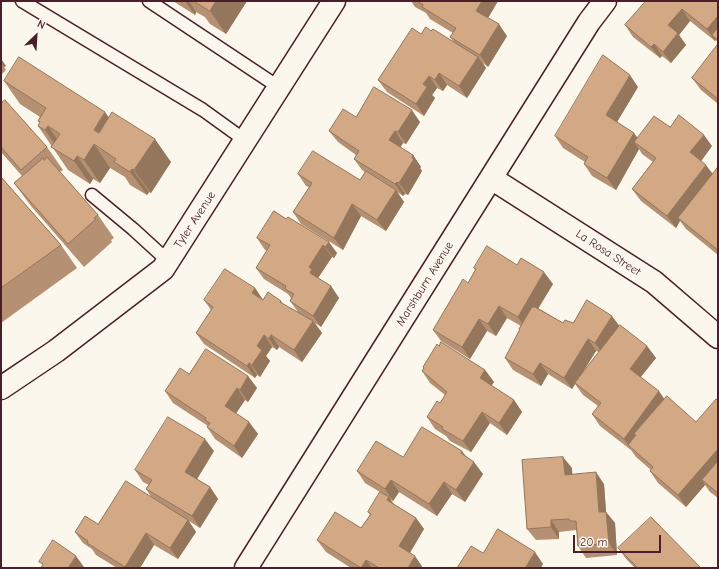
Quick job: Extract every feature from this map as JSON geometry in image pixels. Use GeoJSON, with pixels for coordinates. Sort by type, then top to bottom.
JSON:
{"type":"FeatureCollection","features":[{"type":"Feature","properties":{"kind":"street","name":"Tyler Avenue"},"geometry":{"type":"LineString","coordinates":[[1,388],[56,351],[163,268],[280,88],[334,1]]}},
{"type":"Feature","properties":{"kind":"street","name":"Marshburn Avenue"},"geometry":{"type":"LineString","coordinates":[[246,568],[589,22],[605,1]]}},
{"type":"Feature","properties":{"kind":"street","name":"La Rosa Street"},"geometry":{"type":"LineString","coordinates":[[491,178],[654,282],[718,337]]}},
{"type":"Feature","properties":{"kind":"lane"},"geometry":{"type":"LineString","coordinates":[[22,1],[203,110],[246,141]]}},
{"type":"Feature","properties":{"kind":"lane"},"geometry":{"type":"LineString","coordinates":[[149,1],[280,88]]}},
{"type":"Feature","properties":{"kind":"lane"},"geometry":{"type":"LineString","coordinates":[[92,195],[134,228],[168,261]]}},
{"type":"Feature","properties":{"kind":"building"},"geometry":{"type":"Polygon","coordinates":[[[194,1],[216,1],[210,11],[194,1]]]}},
{"type":"Feature","properties":{"kind":"building"},"geometry":{"type":"Polygon","coordinates":[[[417,1],[482,1],[476,11],[499,24],[480,55],[450,37],[456,28],[422,7],[423,5],[417,1]]]}},
{"type":"Feature","properties":{"kind":"building"},"geometry":{"type":"Polygon","coordinates":[[[646,1],[718,1],[718,16],[707,29],[682,9],[668,25],[678,33],[663,52],[654,44],[651,47],[625,25],[646,1]]]}},
{"type":"Feature","properties":{"kind":"building"},"geometry":{"type":"Polygon","coordinates":[[[426,27],[431,31],[433,29],[478,57],[459,86],[439,73],[435,80],[429,76],[423,84],[427,87],[416,104],[378,80],[412,28],[421,34],[426,27]]]}},
{"type":"Feature","properties":{"kind":"building"},"geometry":{"type":"Polygon","coordinates":[[[718,28],[718,40],[712,35],[718,28]]]}},
{"type":"Feature","properties":{"kind":"building"},"geometry":{"type":"Polygon","coordinates":[[[718,44],[718,99],[692,78],[718,44]]]}},
{"type":"Feature","properties":{"kind":"building"},"geometry":{"type":"Polygon","coordinates":[[[603,55],[630,75],[606,115],[634,133],[607,178],[584,164],[588,157],[555,136],[603,55]]]}},
{"type":"Feature","properties":{"kind":"building"},"geometry":{"type":"Polygon","coordinates":[[[19,57],[105,112],[94,130],[99,133],[112,112],[155,139],[134,170],[132,169],[130,172],[114,162],[116,159],[94,144],[84,160],[77,156],[74,161],[51,147],[60,134],[48,126],[45,130],[38,126],[40,122],[38,121],[46,108],[4,81],[19,57]]]}},
{"type":"Feature","properties":{"kind":"building"},"geometry":{"type":"Polygon","coordinates":[[[374,87],[412,110],[398,132],[395,131],[389,140],[413,155],[412,158],[414,159],[399,183],[397,182],[395,184],[354,159],[359,151],[329,131],[343,109],[356,117],[374,87]]]}},
{"type":"Feature","properties":{"kind":"building"},"geometry":{"type":"Polygon","coordinates":[[[5,100],[47,147],[21,170],[1,147],[1,104],[5,100]]]}},
{"type":"Feature","properties":{"kind":"building"},"geometry":{"type":"Polygon","coordinates":[[[679,115],[704,135],[690,152],[706,165],[667,216],[632,189],[656,158],[634,142],[654,116],[670,127],[679,115]]]}},
{"type":"Feature","properties":{"kind":"building"},"geometry":{"type":"Polygon","coordinates":[[[313,151],[360,180],[366,171],[396,190],[377,220],[352,204],[334,238],[293,212],[312,183],[298,174],[313,151]]]}},
{"type":"Feature","properties":{"kind":"building"},"geometry":{"type":"Polygon","coordinates":[[[47,157],[98,215],[94,218],[96,219],[68,244],[14,183],[43,158],[44,160],[47,157]]]}},
{"type":"Feature","properties":{"kind":"building"},"geometry":{"type":"Polygon","coordinates":[[[718,167],[718,250],[678,218],[718,167]]]}},
{"type":"Feature","properties":{"kind":"building"},"geometry":{"type":"Polygon","coordinates":[[[1,177],[61,245],[1,288],[1,177]]]}},
{"type":"Feature","properties":{"kind":"building"},"geometry":{"type":"Polygon","coordinates":[[[274,211],[286,219],[288,217],[329,242],[325,247],[323,245],[309,267],[312,269],[310,273],[331,286],[313,316],[290,301],[294,294],[285,289],[286,286],[256,268],[270,245],[257,238],[274,211]]]}},
{"type":"Feature","properties":{"kind":"building"},"geometry":{"type":"Polygon","coordinates":[[[487,246],[517,265],[521,258],[544,272],[518,317],[499,306],[488,324],[479,319],[462,347],[433,330],[463,279],[468,283],[476,269],[474,268],[487,246]]]}},
{"type":"Feature","properties":{"kind":"building"},"geometry":{"type":"Polygon","coordinates":[[[225,269],[255,288],[252,293],[263,300],[268,292],[281,301],[280,302],[313,321],[294,350],[271,335],[269,339],[264,335],[257,346],[262,350],[252,365],[249,363],[247,366],[196,333],[213,307],[204,300],[225,269]]]}},
{"type":"Feature","properties":{"kind":"building"},"geometry":{"type":"Polygon","coordinates":[[[587,300],[612,316],[595,343],[588,339],[564,378],[540,363],[533,374],[505,358],[532,307],[535,307],[563,323],[565,320],[573,323],[587,300]]]}},
{"type":"Feature","properties":{"kind":"building"},"geometry":{"type":"Polygon","coordinates":[[[620,325],[647,346],[630,369],[659,391],[624,439],[592,414],[601,403],[575,383],[620,325]]]}},
{"type":"Feature","properties":{"kind":"building"},"geometry":{"type":"Polygon","coordinates":[[[441,342],[485,370],[480,378],[514,400],[499,423],[482,412],[463,441],[442,429],[443,427],[427,417],[437,401],[440,403],[447,392],[422,371],[437,344],[439,346],[441,342]]]}},
{"type":"Feature","properties":{"kind":"building"},"geometry":{"type":"Polygon","coordinates":[[[206,349],[248,376],[240,390],[237,388],[225,406],[249,422],[234,446],[207,427],[210,423],[205,420],[206,418],[165,391],[180,368],[189,374],[206,349]]]}},
{"type":"Feature","properties":{"kind":"building"},"geometry":{"type":"Polygon","coordinates":[[[667,396],[696,422],[716,399],[718,400],[718,449],[678,495],[650,471],[653,467],[628,445],[636,435],[634,434],[667,396]]]}},
{"type":"Feature","properties":{"kind":"building"},"geometry":{"type":"Polygon","coordinates":[[[168,417],[205,439],[185,472],[210,487],[192,516],[146,489],[152,480],[135,470],[168,417]]]}},
{"type":"Feature","properties":{"kind":"building"},"geometry":{"type":"Polygon","coordinates":[[[422,427],[462,451],[461,453],[474,462],[456,490],[444,482],[429,504],[391,480],[385,489],[357,471],[376,441],[403,457],[422,427]]]}},
{"type":"Feature","properties":{"kind":"building"},"geometry":{"type":"Polygon","coordinates":[[[563,457],[565,475],[596,472],[599,512],[606,512],[609,543],[578,546],[576,521],[570,521],[569,519],[551,520],[551,527],[527,529],[522,460],[563,457]]]}},
{"type":"Feature","properties":{"kind":"building"},"geometry":{"type":"Polygon","coordinates":[[[718,461],[718,493],[702,480],[718,461]]]}},
{"type":"Feature","properties":{"kind":"building"},"geometry":{"type":"Polygon","coordinates":[[[126,481],[188,520],[170,548],[146,533],[125,567],[87,543],[88,541],[75,532],[85,516],[98,524],[126,481]]]}},
{"type":"Feature","properties":{"kind":"building"},"geometry":{"type":"Polygon","coordinates":[[[380,492],[389,497],[387,500],[416,518],[399,546],[415,556],[408,568],[379,568],[366,560],[361,568],[317,540],[335,512],[361,528],[371,514],[368,512],[380,492]]]}},
{"type":"Feature","properties":{"kind":"building"},"geometry":{"type":"Polygon","coordinates":[[[651,517],[701,568],[638,568],[618,548],[651,517]]]}},
{"type":"Feature","properties":{"kind":"building"},"geometry":{"type":"Polygon","coordinates":[[[498,529],[535,552],[525,568],[457,568],[471,546],[483,553],[498,529]]]}},
{"type":"Feature","properties":{"kind":"building"},"geometry":{"type":"Polygon","coordinates":[[[53,540],[76,556],[68,568],[41,568],[43,564],[39,562],[53,540]]]}}]}
